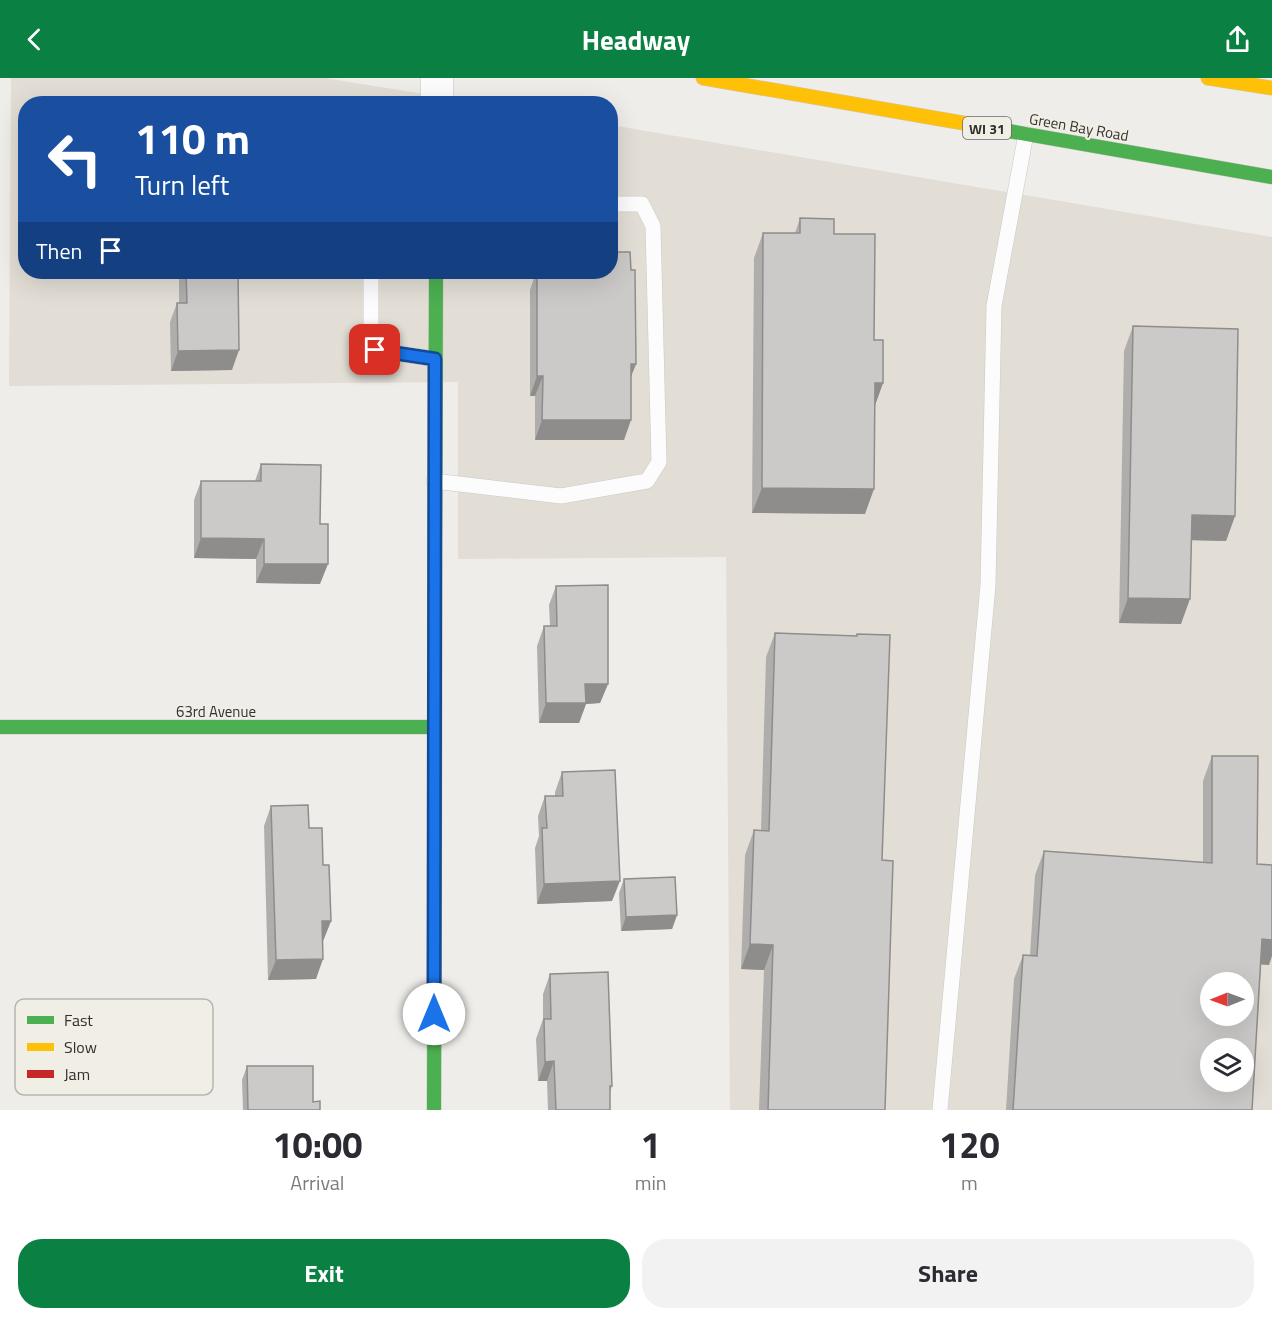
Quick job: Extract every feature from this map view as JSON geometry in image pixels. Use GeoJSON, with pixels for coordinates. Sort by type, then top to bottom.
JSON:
{"type":"FeatureCollection","features":[{"type":"Feature","properties":{"kind":"street"},"geometry":{"type":"LineString","coordinates":[[437,78],[437,96]]}},
{"type":"Feature","properties":{"kind":"street","name":"Green Bay Road"},"geometry":{"type":"LineString","coordinates":[[703,78],[1272,177]]}},
{"type":"Feature","properties":{"kind":"street"},"geometry":{"type":"LineString","coordinates":[[1208,78],[1272,88]]}},
{"type":"Feature","properties":{"kind":"street"},"geometry":{"type":"LineString","coordinates":[[434,1110],[433,727],[436,279]]}},
{"type":"Feature","properties":{"kind":"street","name":"63rd Avenue"},"geometry":{"type":"LineString","coordinates":[[0,727],[433,727]]}},
{"type":"Feature","properties":{"kind":"lane"},"geometry":{"type":"LineString","coordinates":[[940,1110],[988,585],[994,306],[1026,134]]}},
{"type":"Feature","properties":{"kind":"lane"},"geometry":{"type":"LineString","coordinates":[[434,481],[561,496],[647,481],[659,462],[653,226],[642,204],[618,204]]}},
{"type":"Feature","properties":{"kind":"lane"},"geometry":{"type":"LineString","coordinates":[[371,279],[371,343],[375,350],[435,359]]}},
{"type":"Feature","properties":{"kind":"shaded area"},"geometry":{"type":"Polygon","coordinates":[[[11,78],[325,78],[436,96],[18,96],[18,279],[618,279],[618,126],[1272,237],[1272,1110],[730,1110],[726,557],[458,559],[458,382],[9,386],[11,78]]]}},
{"type":"Feature","properties":{"kind":"building"},"geometry":{"type":"Polygon","coordinates":[[[800,218],[834,219],[834,234],[875,234],[874,340],[883,340],[883,383],[875,383],[874,489],[762,488],[763,233],[800,233],[800,218]]]}},
{"type":"Feature","properties":{"kind":"building"},"geometry":{"type":"Polygon","coordinates":[[[618,252],[630,252],[631,270],[635,270],[636,364],[631,364],[631,420],[542,420],[543,376],[537,376],[537,279],[618,279],[618,252]]]}},
{"type":"Feature","properties":{"kind":"building"},"geometry":{"type":"Polygon","coordinates":[[[186,279],[238,279],[239,350],[178,351],[177,303],[187,303],[186,279]]]}},
{"type":"Feature","properties":{"kind":"building"},"geometry":{"type":"Polygon","coordinates":[[[1133,326],[1238,329],[1235,516],[1192,515],[1190,599],[1128,598],[1133,326]]]}},
{"type":"Feature","properties":{"kind":"building"},"geometry":{"type":"Polygon","coordinates":[[[261,464],[321,465],[320,524],[328,524],[328,564],[264,564],[264,539],[201,538],[201,481],[261,481],[261,464]]]}},
{"type":"Feature","properties":{"kind":"building"},"geometry":{"type":"Polygon","coordinates":[[[608,585],[608,684],[585,684],[586,703],[546,703],[544,626],[557,626],[556,586],[608,585]]]}},
{"type":"Feature","properties":{"kind":"building"},"geometry":{"type":"Polygon","coordinates":[[[775,633],[890,635],[882,860],[893,861],[885,1110],[768,1110],[773,945],[750,944],[754,830],[769,831],[775,633]]]}},
{"type":"Feature","properties":{"kind":"building"},"geometry":{"type":"Polygon","coordinates":[[[1212,756],[1258,756],[1257,864],[1272,865],[1272,940],[1262,939],[1254,1076],[1254,1038],[1200,1038],[1200,1092],[1253,1092],[1252,1110],[1013,1110],[1023,955],[1037,956],[1044,851],[1212,863],[1212,756]]]}},
{"type":"Feature","properties":{"kind":"building"},"geometry":{"type":"Polygon","coordinates":[[[615,770],[620,881],[544,884],[542,828],[547,828],[545,796],[563,796],[562,772],[615,770]]]}},
{"type":"Feature","properties":{"kind":"building"},"geometry":{"type":"Polygon","coordinates":[[[308,805],[309,828],[322,828],[323,865],[329,865],[331,921],[322,921],[323,959],[276,960],[271,806],[308,805]]]}},
{"type":"Feature","properties":{"kind":"building"},"geometry":{"type":"Polygon","coordinates":[[[675,877],[677,915],[626,917],[624,879],[675,877]]]}},
{"type":"Feature","properties":{"kind":"building"},"geometry":{"type":"Polygon","coordinates":[[[608,972],[612,1086],[610,1086],[610,1110],[556,1110],[554,1061],[545,1062],[544,1019],[551,1019],[550,974],[608,972]]]}},
{"type":"Feature","properties":{"kind":"building"},"geometry":{"type":"Polygon","coordinates":[[[247,1066],[313,1066],[313,1102],[320,1101],[320,1110],[248,1110],[247,1066]]]}},
{"type":"Feature","properties":{"kind":"traffic: fast"},"geometry":{"type":"LineString","coordinates":[[986,127],[1272,177]]}},
{"type":"Feature","properties":{"kind":"traffic: fast"},"geometry":{"type":"LineString","coordinates":[[435,544],[436,279]]}},
{"type":"Feature","properties":{"kind":"traffic: fast"},"geometry":{"type":"LineString","coordinates":[[434,1110],[435,700]]}},
{"type":"Feature","properties":{"kind":"traffic: fast"},"geometry":{"type":"LineString","coordinates":[[0,727],[433,727]]}},
{"type":"Feature","properties":{"kind":"traffic: slow"},"geometry":{"type":"LineString","coordinates":[[703,78],[986,127]]}},
{"type":"Feature","properties":{"kind":"traffic: slow"},"geometry":{"type":"LineString","coordinates":[[1208,78],[1272,88]]}},
{"type":"Feature","properties":{"kind":"traffic: jam"},"geometry":{"type":"LineString","coordinates":[[435,544],[435,700]]}},
{"type":"Feature","properties":{"kind":"route"},"geometry":{"type":"LineString","coordinates":[[375,350],[435,359],[434,1014]]}}]}
